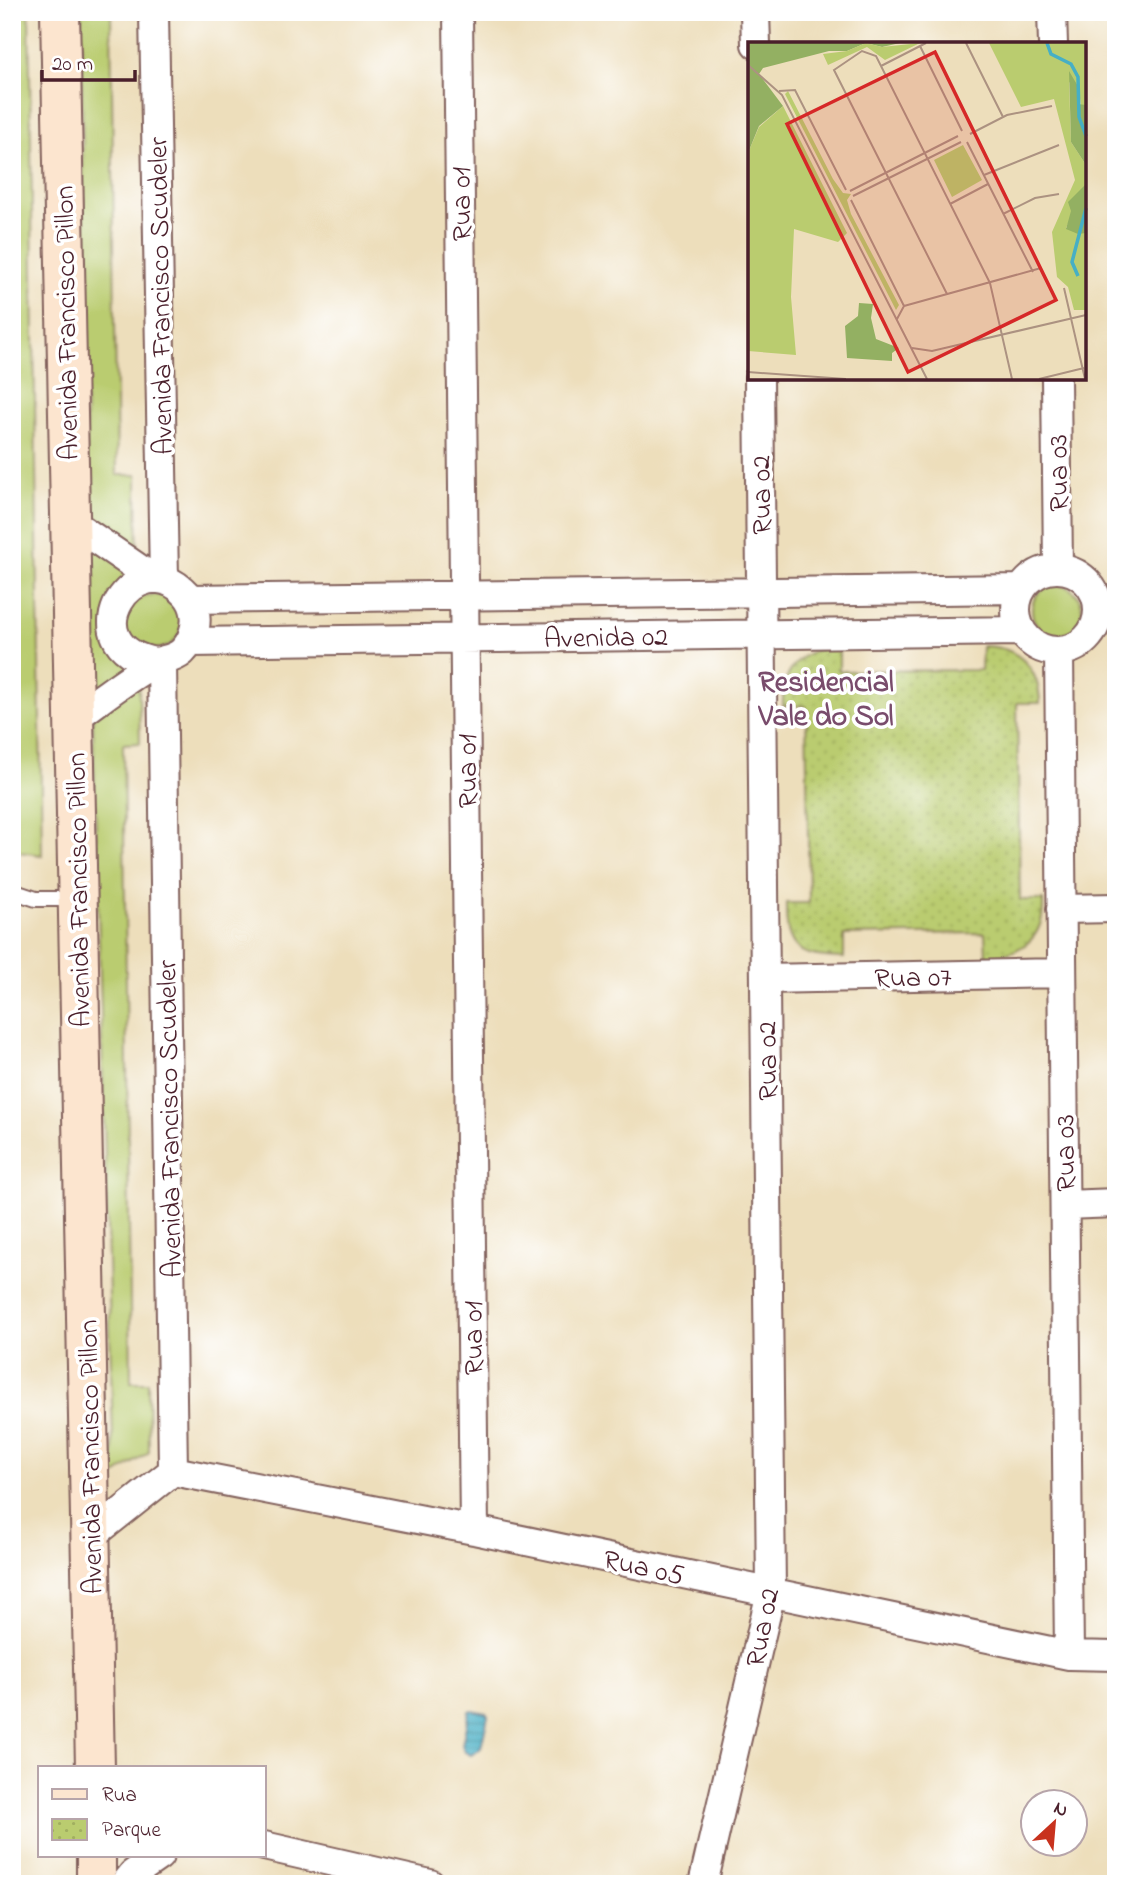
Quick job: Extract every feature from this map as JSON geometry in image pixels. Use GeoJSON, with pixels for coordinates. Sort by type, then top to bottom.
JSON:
{"type":"FeatureCollection","features":[{"type":"Feature","properties":{"kind":"main road","name":"Avenida Francisco Pillon"},"geometry":{"type":"LineString","coordinates":[[60,12],[90,1537],[99,1764]]}},
{"type":"Feature","properties":{"kind":"main road"},"geometry":{"type":"LineString","coordinates":[[96,1857],[96,1884]]}},
{"type":"Feature","properties":{"kind":"street","name":"Avenida Francisco Scudeler"},"geometry":{"type":"LineString","coordinates":[[153,12],[159,580]]}},
{"type":"Feature","properties":{"kind":"street","name":"Rua 01"},"geometry":{"type":"LineString","coordinates":[[458,12],[474,1530]]}},
{"type":"Feature","properties":{"kind":"street"},"geometry":{"type":"LineString","coordinates":[[755,12],[755,42]]}},
{"type":"Feature","properties":{"kind":"street"},"geometry":{"type":"LineString","coordinates":[[1052,12],[1053,42]]}},
{"type":"Feature","properties":{"kind":"street","name":"Rua 02"},"geometry":{"type":"LineString","coordinates":[[704,1884],[771,1592],[759,380]]}},
{"type":"Feature","properties":{"kind":"street","name":"Rua 03"},"geometry":{"type":"LineString","coordinates":[[1056,380],[1058,568]]}},
{"type":"Feature","properties":{"kind":"street"},"geometry":{"type":"LineString","coordinates":[[68,520],[159,580],[179,588],[190,599],[196,620],[191,642],[180,653],[158,662],[73,719]]}},
{"type":"Feature","properties":{"kind":"street"},"geometry":{"type":"LineString","coordinates":[[1058,568],[1086,580],[1107,609],[1087,639],[1079,645],[1059,651],[1037,646],[1021,631],[1015,610],[1021,589],[1035,574],[1058,568]]}},
{"type":"Feature","properties":{"kind":"street"},"geometry":{"type":"LineString","coordinates":[[158,662],[139,659],[125,651],[116,637],[113,621],[116,606],[124,592],[138,583],[159,580]]}},
{"type":"Feature","properties":{"kind":"street","name":"Avenida 02"},"geometry":{"type":"LineString","coordinates":[[190,599],[1021,589]]}},
{"type":"Feature","properties":{"kind":"street","name":"Avenida 02"},"geometry":{"type":"LineString","coordinates":[[191,642],[1021,631]]}},
{"type":"Feature","properties":{"kind":"street","name":"Rua 03"},"geometry":{"type":"LineString","coordinates":[[1059,651],[1069,1655]]}},
{"type":"Feature","properties":{"kind":"street","name":"Avenida Francisco Scudeler"},"geometry":{"type":"LineString","coordinates":[[158,662],[173,1471]]}},
{"type":"Feature","properties":{"kind":"street"},"geometry":{"type":"LineString","coordinates":[[1061,909],[1116,908]]}},
{"type":"Feature","properties":{"kind":"street","name":"Rua 07"},"geometry":{"type":"LineString","coordinates":[[765,979],[1062,973]]}},
{"type":"Feature","properties":{"kind":"street"},"geometry":{"type":"LineString","coordinates":[[1065,1205],[1116,1203]]}},
{"type":"Feature","properties":{"kind":"street"},"geometry":{"type":"LineString","coordinates":[[90,1537],[173,1471]]}},
{"type":"Feature","properties":{"kind":"street","name":"Rua 05"},"geometry":{"type":"LineString","coordinates":[[173,1471],[474,1530],[1069,1655],[1116,1656]]}},
{"type":"Feature","properties":{"kind":"street"},"geometry":{"type":"LineString","coordinates":[[266,1846],[430,1884]]}},
{"type":"Feature","properties":{"kind":"street"},"geometry":{"type":"LineString","coordinates":[[125,1884],[158,1857]]}},
{"type":"Feature","properties":{"kind":"lane"},"geometry":{"type":"LineString","coordinates":[[12,891],[36,899],[77,899]]}},
{"type":"Feature","properties":{"kind":"green space"},"geometry":{"type":"Polygon","coordinates":[[[12,12],[29,12],[42,855],[12,851],[12,12]]]}},
{"type":"Feature","properties":{"kind":"green space"},"geometry":{"type":"Polygon","coordinates":[[[81,12],[111,12],[117,475],[137,475],[138,598],[155,594],[168,598],[181,616],[181,628],[176,639],[168,646],[155,649],[138,644],[140,743],[123,744],[131,1382],[148,1382],[149,1452],[114,1476],[87,510],[81,12]]]}},
{"type":"Feature","properties":{"kind":"green space"},"geometry":{"type":"Polygon","coordinates":[[[1057,585],[1075,592],[1082,610],[1075,628],[1057,635],[1039,628],[1032,610],[1039,592],[1057,585]]]}},
{"type":"Feature","properties":{"kind":"green space"},"geometry":{"type":"Polygon","coordinates":[[[982,646],[1006,650],[1024,661],[1031,669],[1039,690],[1040,703],[1017,703],[1020,900],[1043,900],[1043,913],[1035,934],[1020,948],[999,955],[986,956],[985,933],[844,935],[844,958],[806,953],[792,941],[786,919],[786,903],[809,903],[806,706],[783,706],[790,671],[804,656],[814,651],[839,647],[839,671],[981,670],[982,646]]]}},
{"type":"Feature","properties":{"kind":"water"},"geometry":{"type":"Polygon","coordinates":[[[469,1711],[486,1713],[488,1716],[481,1748],[471,1755],[465,1752],[462,1745],[469,1711]]]}},
{"type":"Feature","properties":{"kind":"district","name":"Residencial Vale do Sol"},"geometry":{"type":"Point","coordinates":[826,698]}}]}
